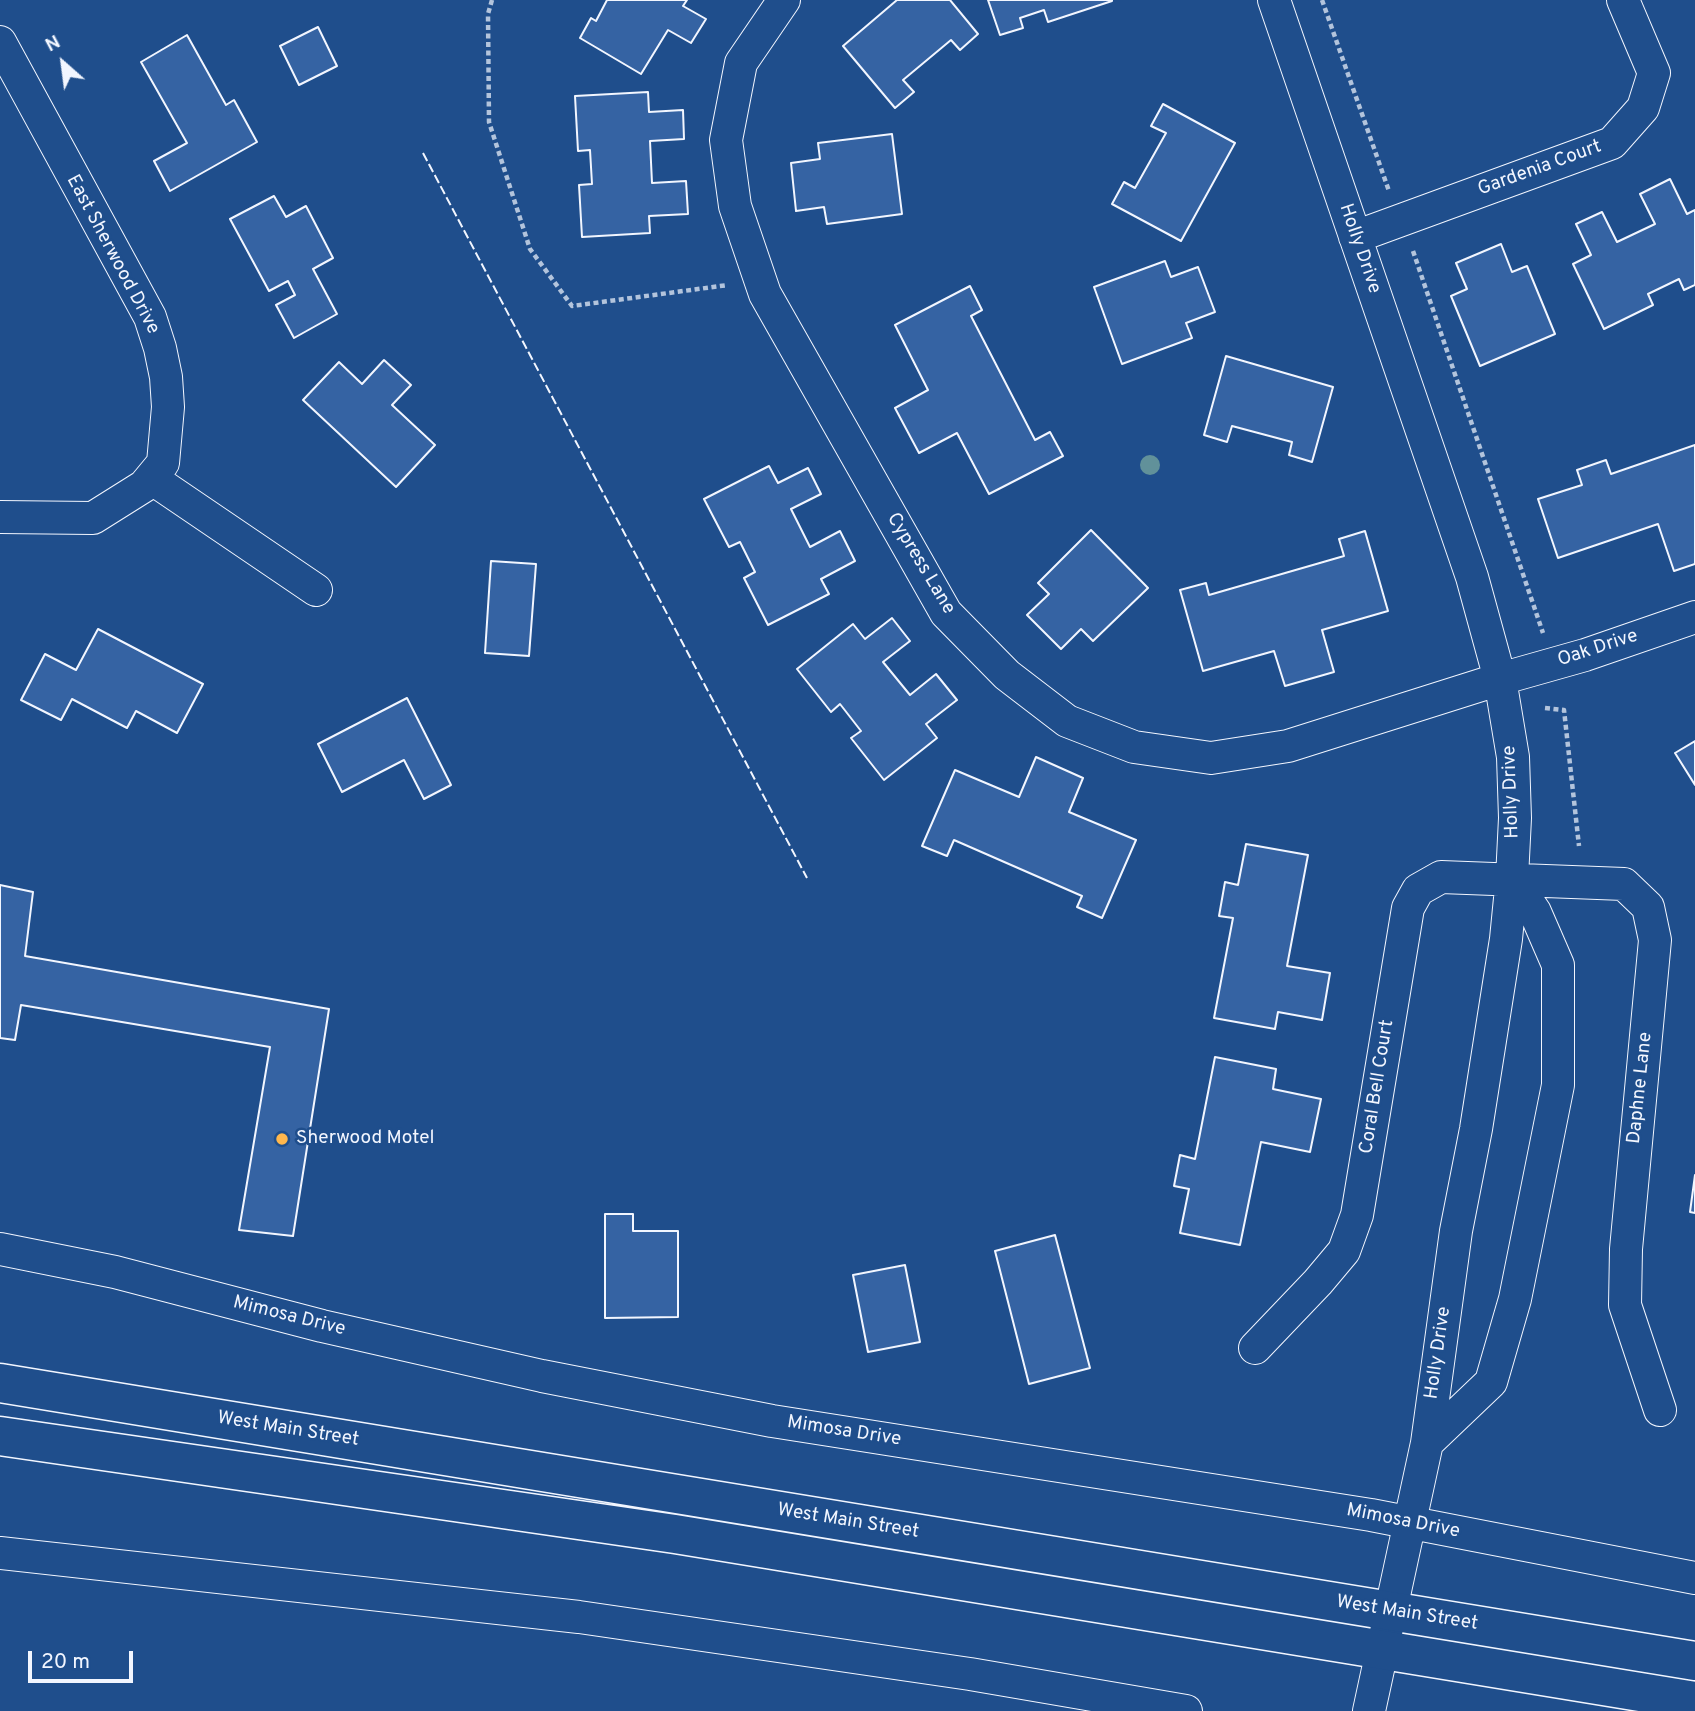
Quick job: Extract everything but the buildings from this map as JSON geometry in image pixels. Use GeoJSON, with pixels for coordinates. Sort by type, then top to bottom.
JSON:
{"type":"FeatureCollection","features":[{"type":"Feature","properties":{"kind":"main road","name":"West Main Street"},"geometry":{"type":"LineString","coordinates":[[0,1382],[1695,1661]]}},
{"type":"Feature","properties":{"kind":"main road","name":"West Main Street"},"geometry":{"type":"LineString","coordinates":[[0,1436],[675,1534],[1695,1702]]}},
{"type":"Feature","properties":{"kind":"street","name":"Cypress Lane"},"geometry":{"type":"LineString","coordinates":[[784,0],[741,63],[726,140],[735,206],[765,294],[946,613],[1007,676],[1067,720],[1134,747],[1211,758],[1288,746],[1500,678]]}},
{"type":"Feature","properties":{"kind":"street","name":"Holly Drive"},"geometry":{"type":"LineString","coordinates":[[1274,0],[1472,578],[1500,678],[1513,757],[1515,818],[1506,939],[1476,1129],[1456,1231],[1427,1443],[1368,1711]]}},
{"type":"Feature","properties":{"kind":"street","name":"Gardenia Court"},"geometry":{"type":"LineString","coordinates":[[1355,237],[1612,144],[1643,108],[1654,73],[1623,0]]}},
{"type":"Feature","properties":{"kind":"street","name":"East Sherwood Drive"},"geometry":{"type":"LineString","coordinates":[[0,42],[149,317],[162,358],[168,407],[163,463],[144,486],[93,518],[0,517]]}},
{"type":"Feature","properties":{"kind":"street"},"geometry":{"type":"LineString","coordinates":[[150,478],[316,590]]}},
{"type":"Feature","properties":{"kind":"street","name":"Oak Drive"},"geometry":{"type":"LineString","coordinates":[[1500,678],[1585,655],[1695,617]]}},
{"type":"Feature","properties":{"kind":"street","name":"Coral Bell Court"},"geometry":{"type":"LineString","coordinates":[[1255,1348],[1344,1251],[1357,1215],[1408,908],[1418,890],[1441,877],[1512,878]]}},
{"type":"Feature","properties":{"kind":"street"},"geometry":{"type":"LineString","coordinates":[[1427,1443],[1491,1382],[1515,1299],[1558,1085],[1558,965],[1535,912],[1512,878]]}},
{"type":"Feature","properties":{"kind":"street","name":"Daphne Lane"},"geometry":{"type":"LineString","coordinates":[[1512,878],[1624,884],[1647,907],[1656,940],[1626,1249],[1625,1305],[1660,1410]]}},
{"type":"Feature","properties":{"kind":"street","name":"Mimosa Drive"},"geometry":{"type":"LineString","coordinates":[[0,1249],[115,1272],[322,1326],[542,1376],[759,1419],[1371,1515],[1695,1578]]}},
{"type":"Feature","properties":{"kind":"street"},"geometry":{"type":"LineString","coordinates":[[0,1553],[579,1617],[970,1674],[1186,1711]]}},
{"type":"Feature","properties":{"kind":"path"},"geometry":{"type":"LineString","coordinates":[[492,0],[488,14],[489,122],[530,249],[572,306],[761,281]]}},
{"type":"Feature","properties":{"kind":"path"},"geometry":{"type":"LineString","coordinates":[[1322,0],[1381,174],[1402,220],[1543,633],[1534,638]]}},
{"type":"Feature","properties":{"kind":"path"},"geometry":{"type":"LineString","coordinates":[[1545,708],[1564,710],[1579,846]]}},
{"type":"Feature","properties":{"kind":"fence"},"geometry":{"type":"LineString","coordinates":[[423,153],[807,878]]}},
{"type":"Feature","properties":{"kind":"place","name":"Sherwood Motel"},"geometry":{"type":"Point","coordinates":[282,1139]}}]}
